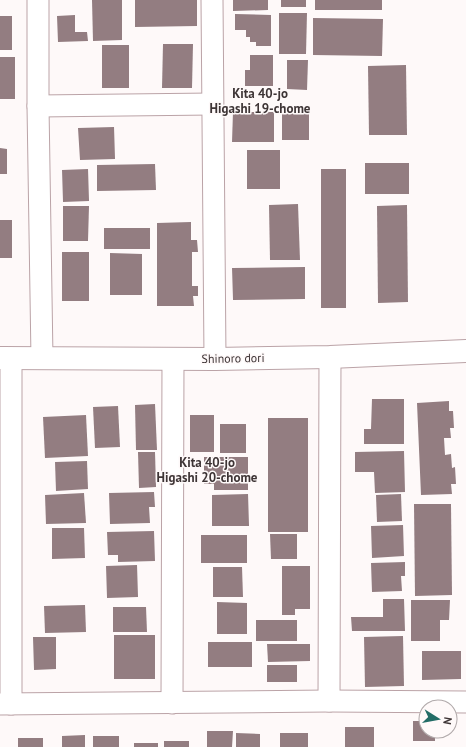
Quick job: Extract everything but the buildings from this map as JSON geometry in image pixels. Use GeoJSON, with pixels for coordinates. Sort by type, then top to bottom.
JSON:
{"type":"FeatureCollection","features":[{"type":"Feature","properties":{"kind":"street"},"geometry":{"type":"LineString","coordinates":[[38,0],[42,358]]}},
{"type":"Feature","properties":{"kind":"street"},"geometry":{"type":"LineString","coordinates":[[212,0],[215,359]]}},
{"type":"Feature","properties":{"kind":"street"},"geometry":{"type":"LineString","coordinates":[[38,106],[212,104]]}},
{"type":"Feature","properties":{"kind":"street","name":"Shinoro dori"},"geometry":{"type":"LineString","coordinates":[[5,358],[215,359],[330,357],[466,351]]}},
{"type":"Feature","properties":{"kind":"street"},"geometry":{"type":"LineString","coordinates":[[329,701],[330,357]]}},
{"type":"Feature","properties":{"kind":"street"},"geometry":{"type":"LineString","coordinates":[[5,358],[6,704],[329,701],[466,702]]}},
{"type":"Feature","properties":{"kind":"street"},"geometry":{"type":"LineString","coordinates":[[172,703],[173,359]]}},
{"type":"Feature","properties":{"kind":"district","name":"Kita 40-jo Higashi 19-chome"},"geometry":{"type":"Point","coordinates":[260,100]}},
{"type":"Feature","properties":{"kind":"district","name":"Kita 40-jo Higashi 20-chome"},"geometry":{"type":"Point","coordinates":[207,470]}}]}
